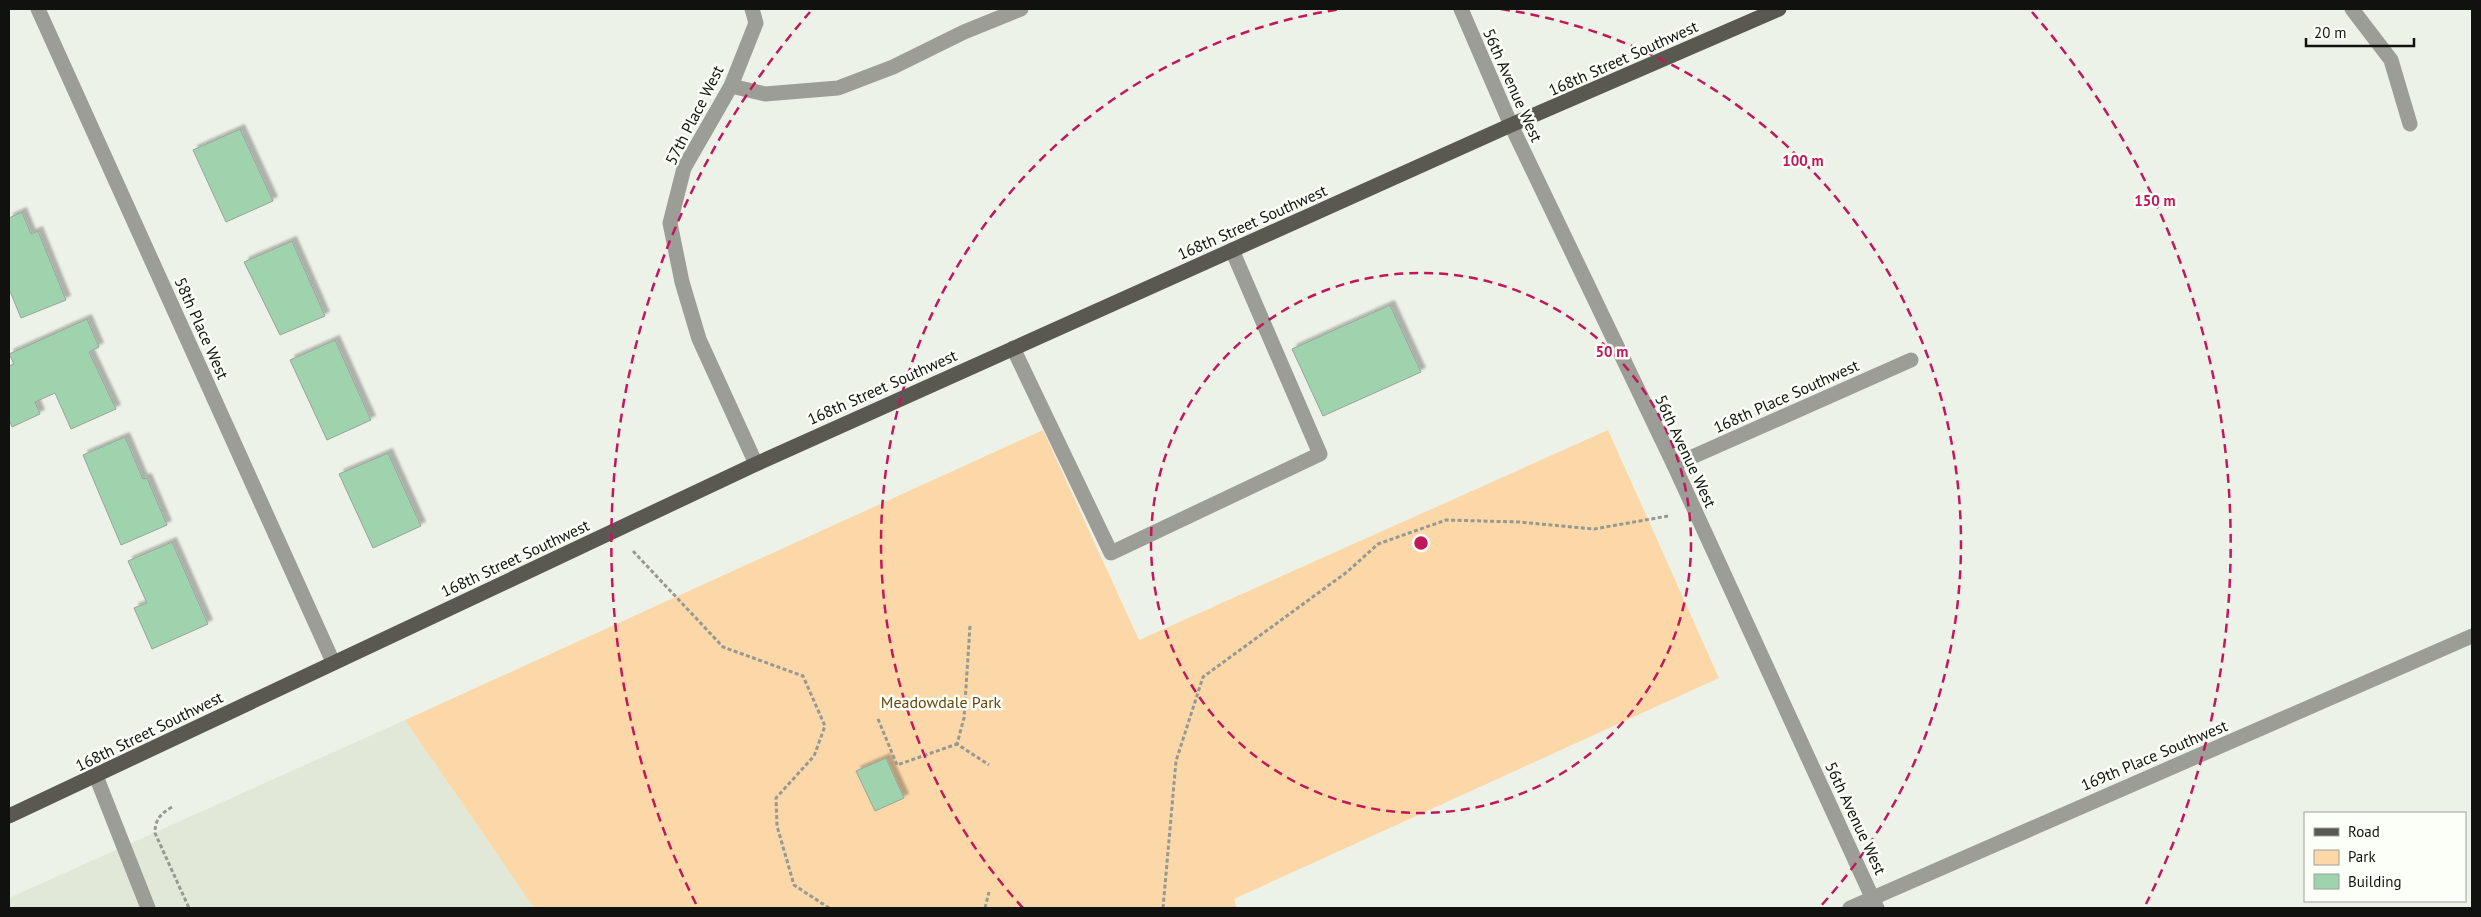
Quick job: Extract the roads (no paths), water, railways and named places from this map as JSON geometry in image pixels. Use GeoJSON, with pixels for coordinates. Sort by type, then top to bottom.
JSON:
{"type":"FeatureCollection","features":[{"type":"Feature","properties":{"kind":"main road","name":"168th Street Southwest"},"geometry":{"type":"LineString","coordinates":[[9,816],[756,464],[1511,125],[1779,9]]}},
{"type":"Feature","properties":{"kind":"street","name":"58th Place West"},"geometry":{"type":"LineString","coordinates":[[38,9],[333,662]]}},
{"type":"Feature","properties":{"kind":"street","name":"57th Place West"},"geometry":{"type":"LineString","coordinates":[[752,9],[756,23],[731,86],[684,168],[670,223],[682,282],[699,339],[756,464]]}},
{"type":"Feature","properties":{"kind":"street"},"geometry":{"type":"LineString","coordinates":[[731,86],[764,94],[838,88],[893,67],[964,32],[1021,9]]}},
{"type":"Feature","properties":{"kind":"street","name":"56th Avenue West"},"geometry":{"type":"LineString","coordinates":[[1461,9],[1511,125],[1674,465],[1875,902]]}},
{"type":"Feature","properties":{"kind":"street"},"geometry":{"type":"LineString","coordinates":[[2352,9],[2391,60],[2410,124]]}},
{"type":"Feature","properties":{"kind":"street"},"geometry":{"type":"LineString","coordinates":[[1013,348],[1111,553],[1320,454],[1232,250]]}},
{"type":"Feature","properties":{"kind":"street","name":"168th Place Southwest"},"geometry":{"type":"LineString","coordinates":[[1674,465],[1911,360]]}},
{"type":"Feature","properties":{"kind":"street","name":"169th Place Southwest"},"geometry":{"type":"LineString","coordinates":[[1850,908],[1875,902],[2472,636]]}},
{"type":"Feature","properties":{"kind":"street"},"geometry":{"type":"LineString","coordinates":[[96,776],[148,908]]}},
{"type":"Feature","properties":{"kind":"park label","name":"Meadowdale Park"},"geometry":{"type":"Point","coordinates":[941,702]}}]}
